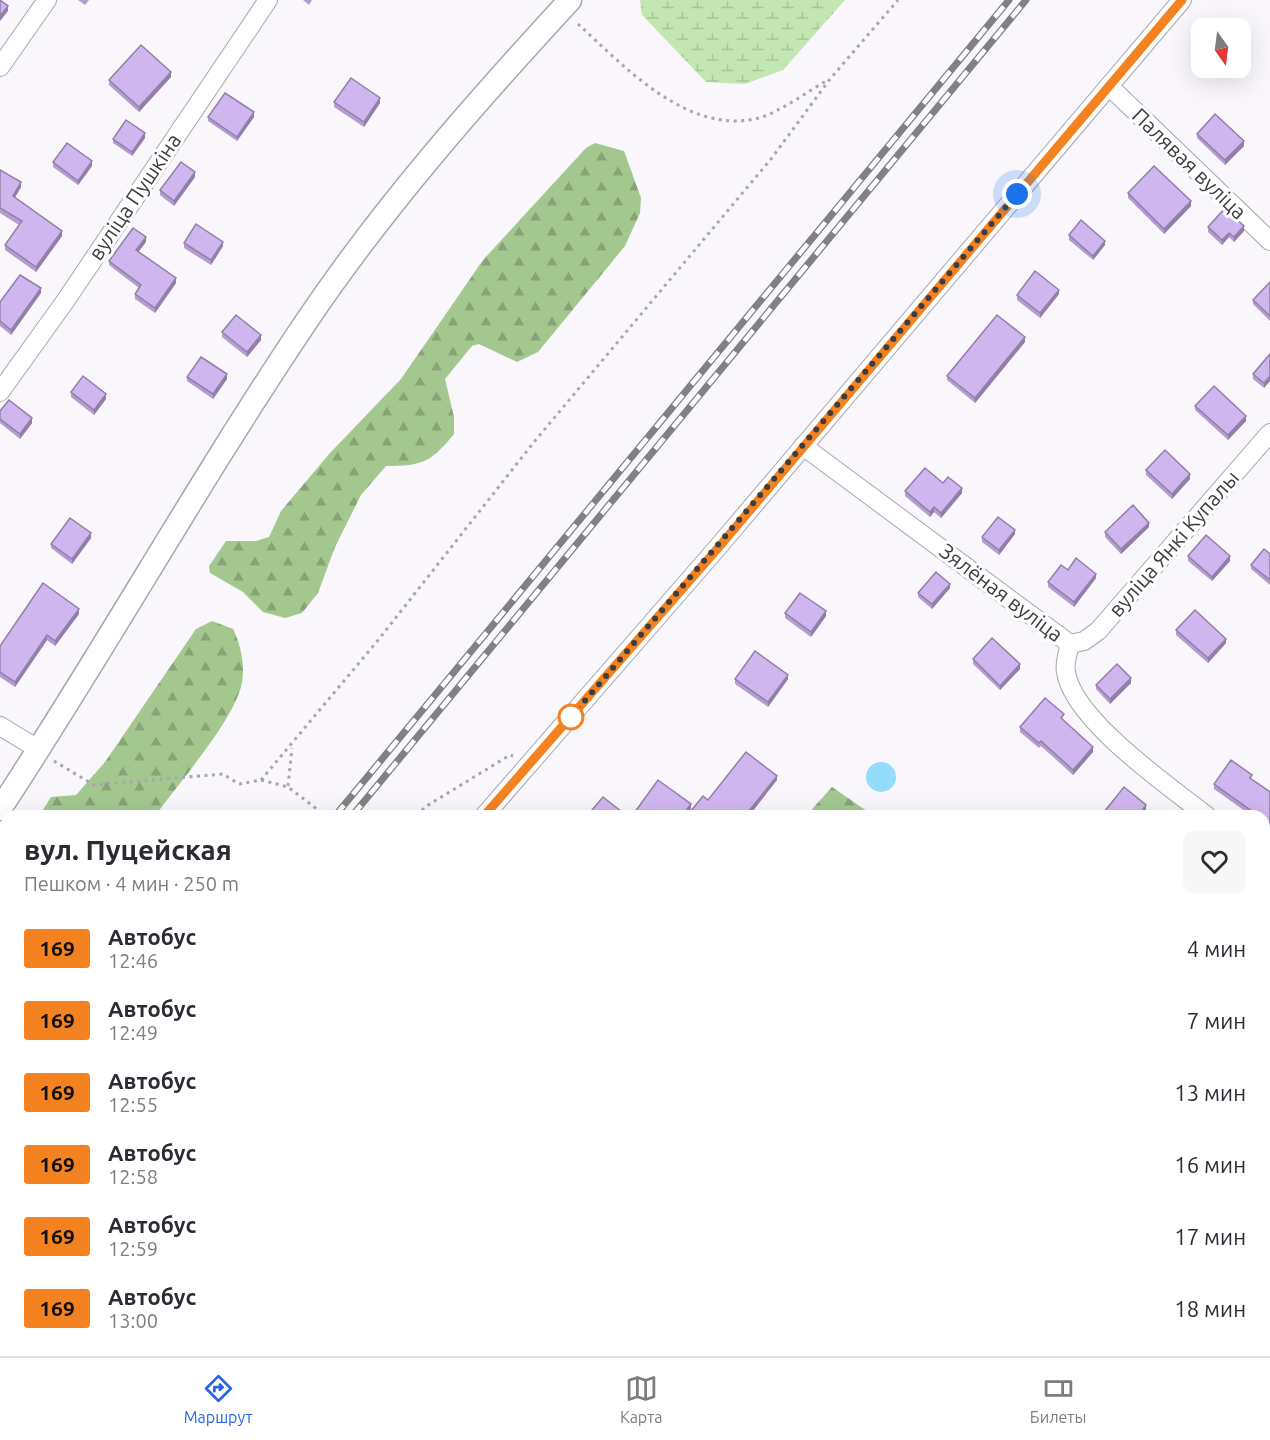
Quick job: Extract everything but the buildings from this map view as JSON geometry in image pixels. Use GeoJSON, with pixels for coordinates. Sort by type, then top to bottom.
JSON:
{"type":"FeatureCollection","features":[{"type":"Feature","properties":{"kind":"street"},"geometry":{"type":"LineString","coordinates":[[0,67],[47,0]]}},
{"type":"Feature","properties":{"kind":"street","name":"вуліца Пушкіна"},"geometry":{"type":"LineString","coordinates":[[0,392],[66,300],[268,0]]}},
{"type":"Feature","properties":{"kind":"street"},"geometry":{"type":"LineString","coordinates":[[0,808],[308,318],[395,200],[488,89],[570,0]]}},
{"type":"Feature","properties":{"kind":"street"},"geometry":{"type":"LineString","coordinates":[[489,810],[803,446],[1182,0]]}},
{"type":"Feature","properties":{"kind":"street","name":"Палявая вуліца"},"geometry":{"type":"LineString","coordinates":[[1109,86],[1270,241]]}},
{"type":"Feature","properties":{"kind":"street","name":"вуліца Янкі Купалы"},"geometry":{"type":"LineString","coordinates":[[1070,644],[1084,641],[1098,631],[1270,433]]}},
{"type":"Feature","properties":{"kind":"street","name":"Зялёная вуліца"},"geometry":{"type":"LineString","coordinates":[[803,446],[1070,644],[1065,669],[1068,683],[1092,717],[1109,737],[1200,810]]}},
{"type":"Feature","properties":{"kind":"street"},"geometry":{"type":"LineString","coordinates":[[0,726],[38,749]]}},
{"type":"Feature","properties":{"kind":"path"},"geometry":{"type":"LineString","coordinates":[[261,780],[292,746],[534,442],[771,159],[830,80],[898,0]]}},
{"type":"Feature","properties":{"kind":"path"},"geometry":{"type":"LineString","coordinates":[[578,24],[628,69],[681,108],[734,122],[761,117],[830,80]]}},
{"type":"Feature","properties":{"kind":"path"},"geometry":{"type":"LineString","coordinates":[[288,787],[292,746]]}},
{"type":"Feature","properties":{"kind":"path"},"geometry":{"type":"LineString","coordinates":[[38,749],[94,785],[223,774],[239,784],[261,780],[288,787],[318,810]]}},
{"type":"Feature","properties":{"kind":"green space"},"geometry":{"type":"Polygon","coordinates":[[[640,0],[845,0],[783,70],[745,84],[706,82],[642,15],[640,0]]]}},
{"type":"Feature","properties":{"kind":"green space"},"geometry":{"type":"Polygon","coordinates":[[[595,143],[624,151],[641,198],[640,213],[625,246],[538,352],[517,362],[479,344],[472,346],[445,379],[454,417],[454,434],[439,451],[425,460],[409,465],[386,466],[361,495],[335,547],[318,593],[302,613],[285,618],[263,612],[243,592],[210,573],[209,566],[226,541],[256,541],[269,537],[281,511],[330,453],[401,379],[483,260],[586,148],[595,143]]]}},
{"type":"Feature","properties":{"kind":"green space"},"geometry":{"type":"Polygon","coordinates":[[[212,621],[233,629],[239,644],[243,677],[239,693],[224,723],[160,810],[43,810],[51,797],[76,795],[105,762],[196,629],[212,621]]]}},
{"type":"Feature","properties":{"kind":"green space"},"geometry":{"type":"Polygon","coordinates":[[[832,787],[865,810],[811,810],[832,787]]]}},
{"type":"Feature","properties":{"kind":"water"},"geometry":{"type":"Polygon","coordinates":[[[881,762],[892,766],[896,777],[892,788],[881,792],[870,788],[866,777],[870,766],[881,762]]]}},
{"type":"Feature","properties":{"kind":"railway"},"geometry":{"type":"LineString","coordinates":[[340,810],[1009,0]]}},
{"type":"Feature","properties":{"kind":"railway"},"geometry":{"type":"LineString","coordinates":[[357,810],[1026,0]]}},
{"type":"Feature","properties":{"kind":"bus line","name":"169"},"geometry":{"type":"LineString","coordinates":[[489,810],[718,548],[1182,0]]}},
{"type":"Feature","properties":{"kind":"route"},"geometry":{"type":"LineString","coordinates":[[571,717],[570,719],[718,548],[1017,194]]}}]}
